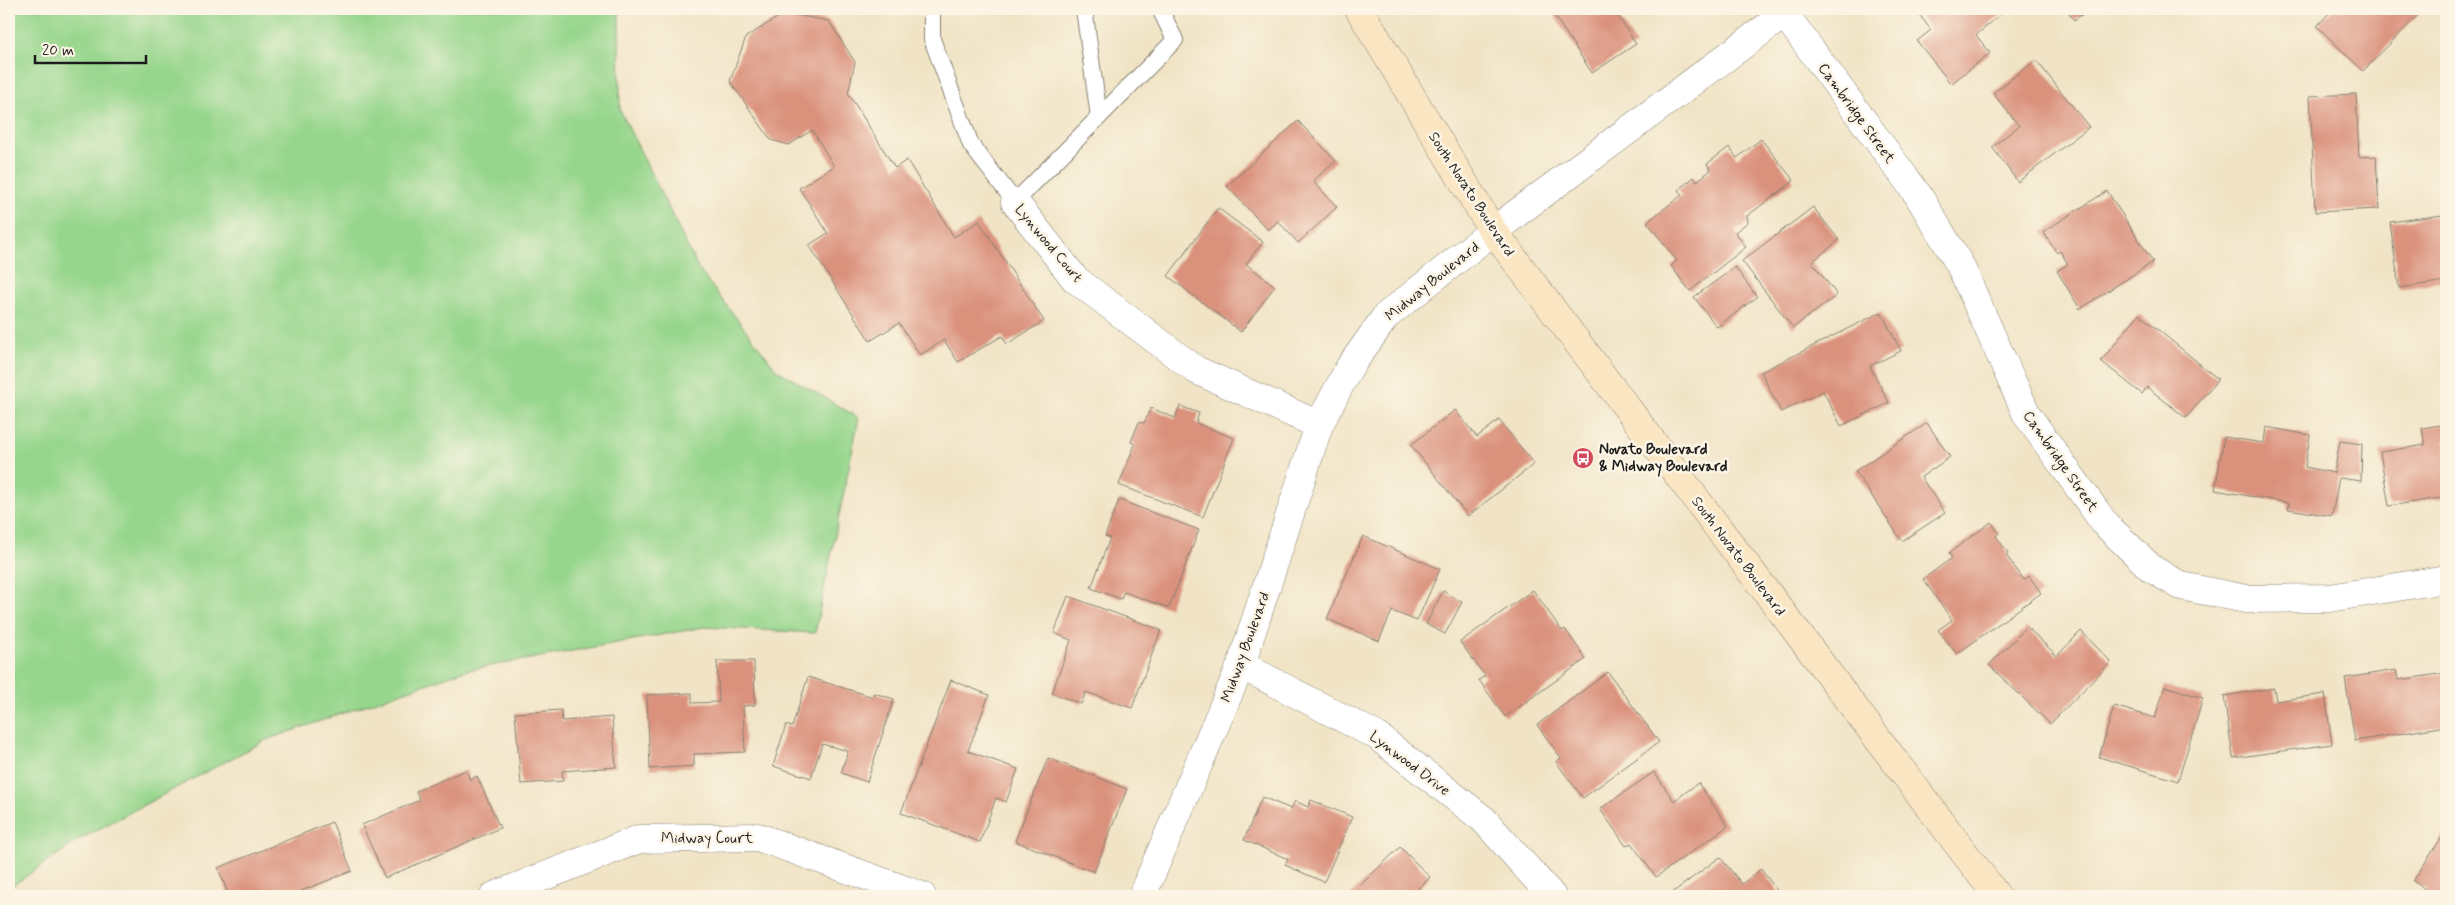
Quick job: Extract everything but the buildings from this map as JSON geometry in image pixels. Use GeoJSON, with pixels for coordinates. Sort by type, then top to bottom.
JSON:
{"type":"FeatureCollection","features":[{"type":"Feature","properties":{"kind":"main road","name":"South Novato Boulevard"},"geometry":{"type":"LineString","coordinates":[[1359,9],[1493,231],[1997,896]]}},
{"type":"Feature","properties":{"kind":"street","name":"Midway Boulevard"},"geometry":{"type":"LineString","coordinates":[[1142,896],[1241,665],[1319,425],[1349,368],[1386,316],[1493,231],[1785,10]]}},
{"type":"Feature","properties":{"kind":"street","name":"Cambridge Street"},"geometry":{"type":"LineString","coordinates":[[1785,10],[1922,203],[1960,265],[2026,414],[2105,524],[2152,569],[2181,586],[2246,599],[2330,598],[2446,579]]}},
{"type":"Feature","properties":{"kind":"street","name":"Lynwood Court"},"geometry":{"type":"LineString","coordinates":[[1015,202],[1075,279],[1196,370],[1319,425]]}},
{"type":"Feature","properties":{"kind":"street","name":"Lynwood Drive"},"geometry":{"type":"LineString","coordinates":[[1241,665],[1377,736],[1484,820],[1552,896]]}},
{"type":"Feature","properties":{"kind":"street","name":"Midway Court"},"geometry":{"type":"LineString","coordinates":[[494,896],[639,839],[758,837],[922,896]]}},
{"type":"Feature","properties":{"kind":"lane","name":"Lynwood Court"},"geometry":{"type":"LineString","coordinates":[[932,9],[932,40],[971,145],[1015,202]]}},
{"type":"Feature","properties":{"kind":"lane"},"geometry":{"type":"LineString","coordinates":[[1084,9],[1099,117]]}},
{"type":"Feature","properties":{"kind":"lane"},"geometry":{"type":"LineString","coordinates":[[1015,202],[1175,40],[1160,9]]}},
{"type":"Feature","properties":{"kind":"green space"},"geometry":{"type":"Polygon","coordinates":[[[9,9],[619,9],[620,110],[699,270],[777,370],[859,418],[815,633],[704,627],[463,671],[266,740],[80,839],[9,888],[9,9]]]}},
{"type":"Feature","properties":{"kind":"place","name":"Novato Boulevard & Midway Boulevard"},"geometry":{"type":"Point","coordinates":[1583,458]}}]}
